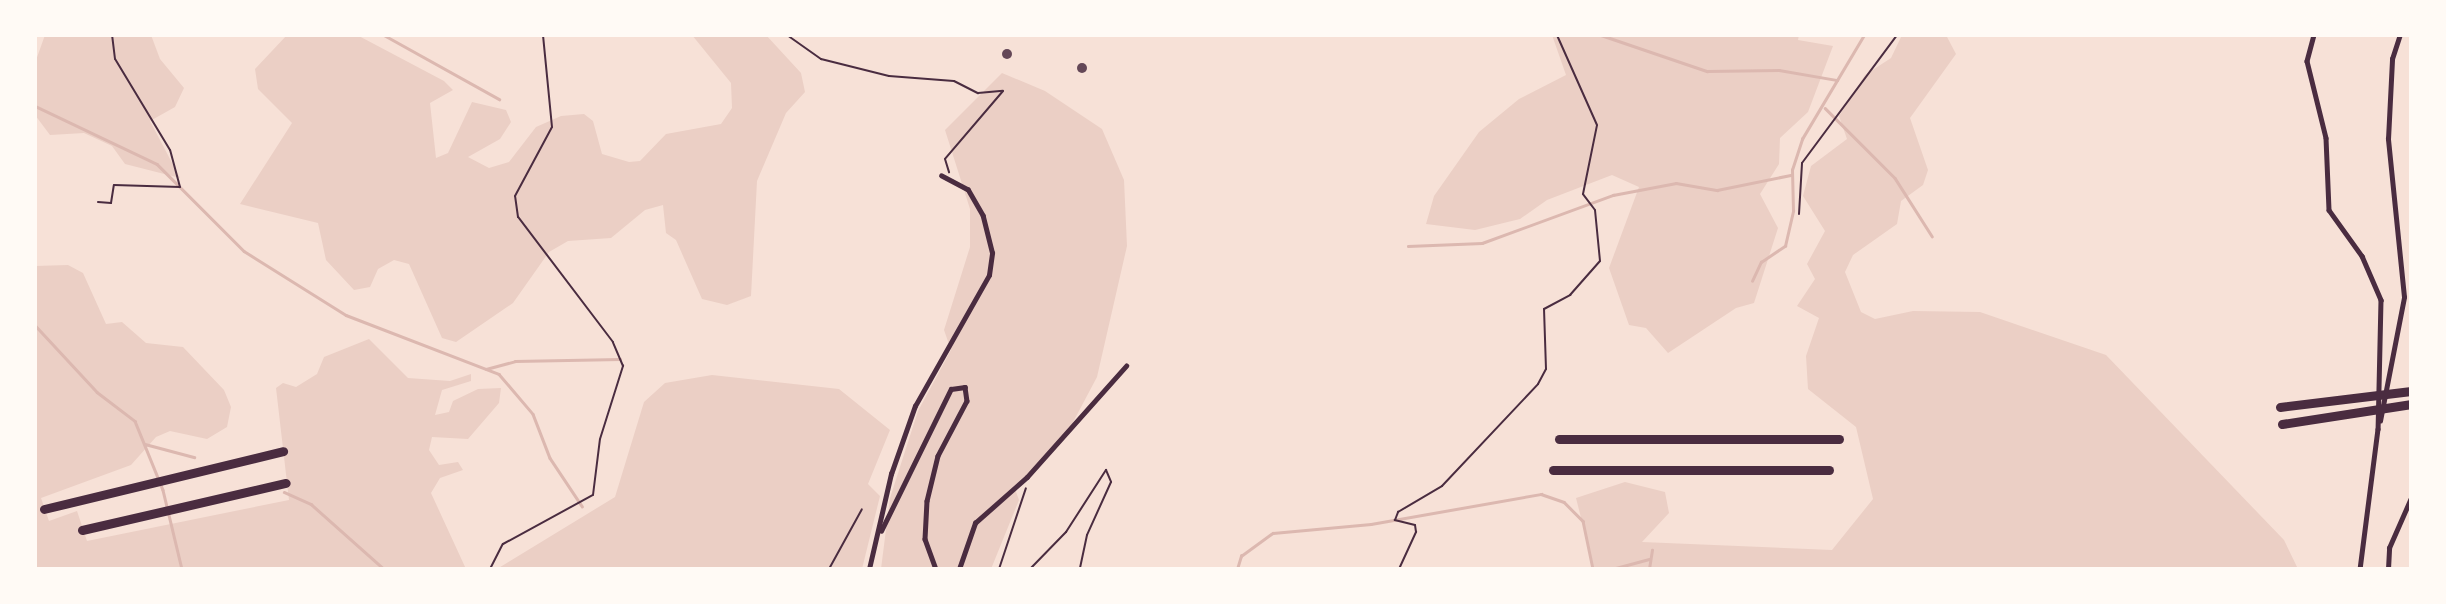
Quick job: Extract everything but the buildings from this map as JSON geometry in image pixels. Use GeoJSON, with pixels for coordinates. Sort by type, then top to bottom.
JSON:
{"type":"FeatureCollection","features":[{"type":"Feature","properties":{"kind":"highway"},"geometry":{"type":"LineString","coordinates":[[2280,407],[2318,407],[2411,391]]}},
{"type":"Feature","properties":{"kind":"highway"},"geometry":{"type":"LineString","coordinates":[[2282,424],[2411,404]]}},
{"type":"Feature","properties":{"kind":"highway"},"geometry":{"type":"LineString","coordinates":[[1559,439],[1839,439]]}},
{"type":"Feature","properties":{"kind":"highway"},"geometry":{"type":"LineString","coordinates":[[44,509],[232,459],[283,451]]}},
{"type":"Feature","properties":{"kind":"highway"},"geometry":{"type":"LineString","coordinates":[[1553,470],[1829,470]]}},
{"type":"Feature","properties":{"kind":"highway"},"geometry":{"type":"LineString","coordinates":[[82,530],[240,491],[286,483]]}},
{"type":"Feature","properties":{"kind":"street"},"geometry":{"type":"LineString","coordinates":[[2314,35],[2307,61],[2326,138],[2329,210],[2368,266],[2381,300],[2378,429]]}},
{"type":"Feature","properties":{"kind":"street"},"geometry":{"type":"LineString","coordinates":[[2360,569],[2378,429],[2403,297],[2388,139],[2392,59],[2400,35]]}},
{"type":"Feature","properties":{"kind":"street"},"geometry":{"type":"LineString","coordinates":[[869,569],[915,405],[989,275],[992,253],[983,216],[953,179],[942,176]]}},
{"type":"Feature","properties":{"kind":"street"},"geometry":{"type":"LineString","coordinates":[[959,569],[975,523],[1026,478],[1126,366]]}},
{"type":"Feature","properties":{"kind":"street"},"geometry":{"type":"LineString","coordinates":[[877,542],[942,404],[954,386],[962,385],[967,401],[938,456],[927,501],[925,539],[936,569]]}},
{"type":"Feature","properties":{"kind":"street"},"geometry":{"type":"LineString","coordinates":[[2388,569],[2389,548],[2411,498]]}},
{"type":"Feature","properties":{"kind":"path"},"geometry":{"type":"LineString","coordinates":[[98,202],[111,203],[114,185],[180,187],[170,150],[115,59],[111,35]]}},
{"type":"Feature","properties":{"kind":"path"},"geometry":{"type":"LineString","coordinates":[[491,569],[503,544],[593,495],[600,439],[623,366],[613,342],[519,216],[514,196],[552,127],[543,35]]}},
{"type":"Feature","properties":{"kind":"path"},"geometry":{"type":"LineString","coordinates":[[787,35],[821,59],[889,76],[954,81],[978,93],[1003,91],[944,159],[953,179]]}},
{"type":"Feature","properties":{"kind":"path"},"geometry":{"type":"LineString","coordinates":[[1399,569],[1416,532],[1415,524],[1395,520],[1398,512],[1442,486],[1538,384],[1546,369],[1544,309],[1570,295],[1600,261],[1595,210],[1583,194],[1597,125],[1557,35]]}},
{"type":"Feature","properties":{"kind":"path"},"geometry":{"type":"LineString","coordinates":[[1799,214],[1802,163],[1897,35]]}},
{"type":"Feature","properties":{"kind":"path"},"geometry":{"type":"LineString","coordinates":[[1030,569],[1066,532],[1106,470],[1111,482],[1080,568]]}},
{"type":"Feature","properties":{"kind":"path"},"geometry":{"type":"LineString","coordinates":[[999,569],[1025,503],[1026,478]]}},
{"type":"Feature","properties":{"kind":"path"},"geometry":{"type":"LineString","coordinates":[[829,569],[862,509]]}},
{"type":"Feature","properties":{"kind":"shaded area"},"geometry":{"type":"Polygon","coordinates":[[[45,35],[151,35],[160,59],[184,88],[175,107],[150,121],[180,178],[125,164],[112,146],[84,133],[50,135],[35,115],[35,63],[45,35]]]}},
{"type":"Feature","properties":{"kind":"shaded area"},"geometry":{"type":"Polygon","coordinates":[[[287,35],[357,35],[444,81],[453,90],[430,103],[436,158],[448,153],[472,102],[506,110],[511,122],[500,139],[468,157],[489,168],[509,162],[536,127],[561,116],[584,114],[593,121],[602,154],[629,162],[640,161],[666,134],[721,124],[732,108],[731,83],[692,35],[766,35],[801,73],[805,92],[786,113],[757,181],[751,296],[727,305],[702,299],[676,240],[666,233],[663,205],[645,210],[611,238],[568,241],[549,252],[513,303],[456,342],[442,338],[409,264],[394,260],[378,269],[370,287],[354,290],[326,260],[318,223],[240,204],[292,123],[258,89],[255,69],[287,35]]]}},
{"type":"Feature","properties":{"kind":"shaded area"},"geometry":{"type":"Polygon","coordinates":[[[1552,35],[1799,35],[1798,40],[1833,46],[1808,112],[1780,138],[1779,164],[1760,194],[1778,228],[1754,303],[1736,308],[1668,353],[1646,328],[1629,325],[1609,268],[1639,187],[1612,175],[1547,200],[1520,219],[1475,230],[1426,224],[1434,196],[1479,132],[1519,99],[1566,75],[1552,35]]]}},
{"type":"Feature","properties":{"kind":"shaded area"},"geometry":{"type":"Polygon","coordinates":[[[1902,35],[1946,35],[1956,54],[1910,118],[1928,170],[1923,185],[1901,201],[1897,224],[1853,255],[1845,272],[1861,312],[1875,319],[1913,311],[1980,312],[2106,355],[2284,540],[2298,569],[1594,569],[1576,498],[1625,482],[1665,492],[1669,513],[1642,542],[1832,550],[1873,499],[1856,427],[1808,389],[1806,356],[1819,318],[1797,306],[1815,279],[1807,264],[1825,231],[1803,196],[1811,166],[1847,139],[1839,116],[1865,75],[1891,58],[1902,35]]]}},
{"type":"Feature","properties":{"kind":"shaded area"},"geometry":{"type":"Polygon","coordinates":[[[1002,73],[1045,91],[1102,129],[1124,180],[1127,246],[1097,377],[1071,426],[1015,489],[1019,500],[991,569],[881,569],[890,498],[918,411],[951,350],[944,330],[970,247],[970,209],[945,130],[1002,73]]]}},
{"type":"Feature","properties":{"kind":"shaded area"},"geometry":{"type":"Polygon","coordinates":[[[68,265],[83,273],[106,324],[122,322],[146,343],[183,347],[224,390],[231,407],[227,427],[207,439],[170,431],[156,437],[131,465],[41,498],[49,521],[77,511],[87,541],[289,500],[276,388],[283,383],[296,387],[317,374],[324,357],[369,339],[408,378],[450,381],[471,374],[471,381],[442,390],[435,415],[449,412],[453,401],[478,389],[501,388],[499,403],[468,439],[432,437],[429,450],[439,465],[458,462],[463,470],[440,478],[431,493],[466,569],[35,569],[35,266],[68,265]]]}},
{"type":"Feature","properties":{"kind":"shaded area"},"geometry":{"type":"Polygon","coordinates":[[[712,375],[839,389],[890,430],[868,484],[880,496],[862,569],[497,569],[615,497],[644,402],[665,383],[712,375]]]}},
{"type":"Feature","properties":{"kind":"waterway"},"geometry":{"type":"LineString","coordinates":[[384,35],[499,99]]}},
{"type":"Feature","properties":{"kind":"waterway"},"geometry":{"type":"LineString","coordinates":[[1601,35],[1707,71],[1779,70],[1837,80]]}},
{"type":"Feature","properties":{"kind":"waterway"},"geometry":{"type":"LineString","coordinates":[[1752,281],[1761,262],[1785,246],[1793,211],[1792,170],[1802,139],[1864,35]]}},
{"type":"Feature","properties":{"kind":"waterway"},"geometry":{"type":"LineString","coordinates":[[35,106],[157,164],[244,251],[346,315],[499,374],[533,414],[550,458],[582,506]]}},
{"type":"Feature","properties":{"kind":"waterway"},"geometry":{"type":"LineString","coordinates":[[1825,108],[1895,178],[1932,236]]}},
{"type":"Feature","properties":{"kind":"waterway"},"geometry":{"type":"LineString","coordinates":[[1408,246],[1482,243],[1613,195],[1676,183],[1717,190],[1791,175]]}},
{"type":"Feature","properties":{"kind":"waterway"},"geometry":{"type":"LineString","coordinates":[[35,325],[97,392],[135,421],[163,490],[182,569]]}},
{"type":"Feature","properties":{"kind":"waterway"},"geometry":{"type":"LineString","coordinates":[[486,369],[515,361],[620,359]]}},
{"type":"Feature","properties":{"kind":"waterway"},"geometry":{"type":"LineString","coordinates":[[145,444],[194,457]]}},
{"type":"Feature","properties":{"kind":"waterway"},"geometry":{"type":"LineString","coordinates":[[284,492],[311,504],[384,569]]}},
{"type":"Feature","properties":{"kind":"waterway"},"geometry":{"type":"LineString","coordinates":[[1237,569],[1241,556],[1273,533],[1371,524],[1541,494],[1564,502],[1583,521],[1593,569]]}},
{"type":"Feature","properties":{"kind":"waterway"},"geometry":{"type":"LineString","coordinates":[[1649,569],[1652,550]]}},
{"type":"Feature","properties":{"kind":"waterway"},"geometry":{"type":"LineString","coordinates":[[1612,569],[1649,559]]}}]}
